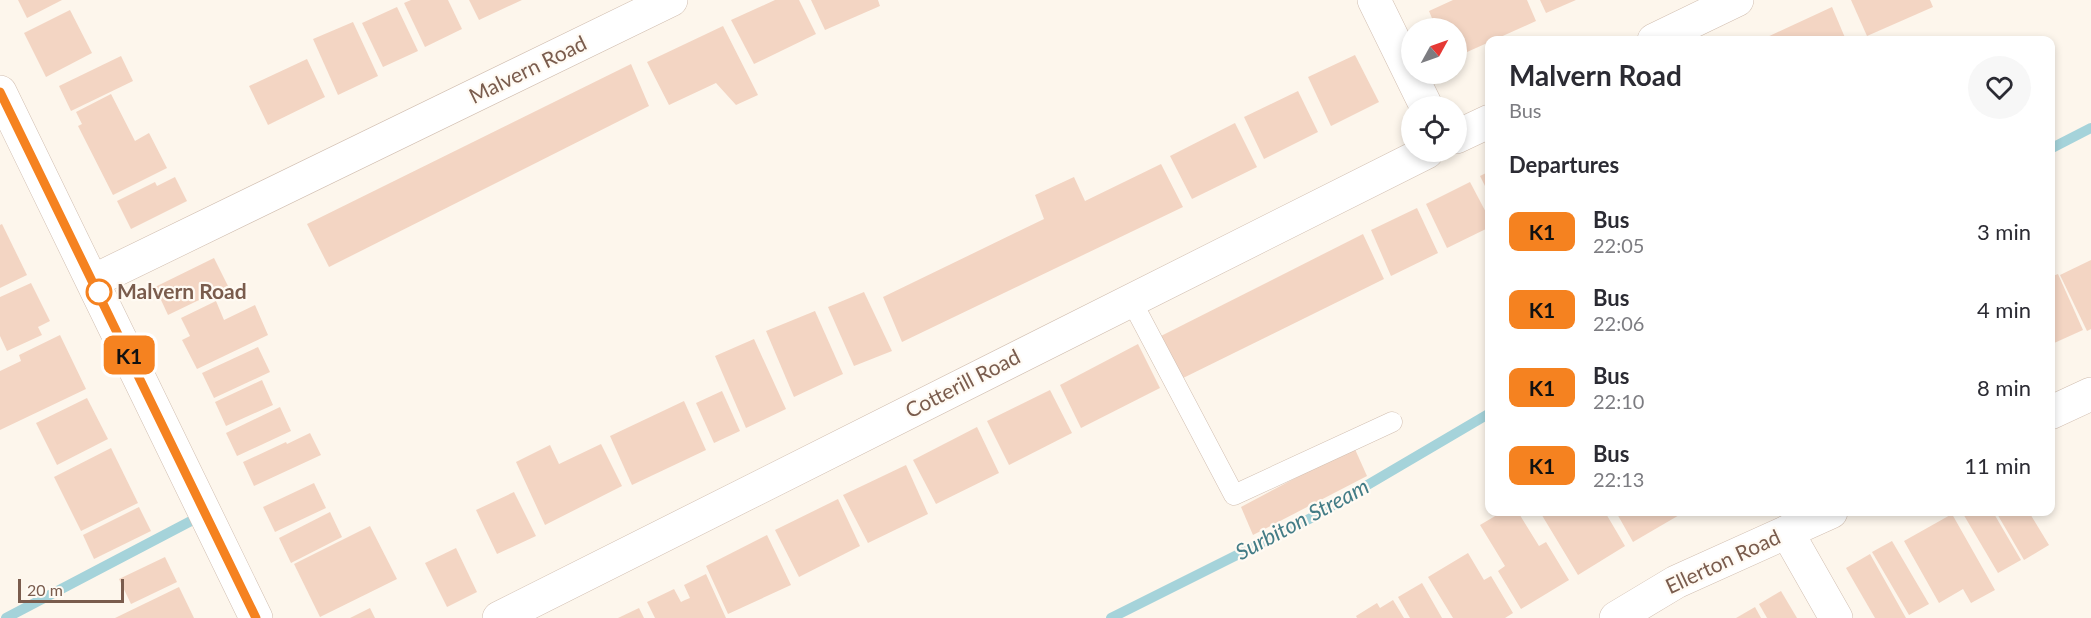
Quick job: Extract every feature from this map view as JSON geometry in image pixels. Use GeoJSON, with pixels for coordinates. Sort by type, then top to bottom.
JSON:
{"type":"FeatureCollection","features":[{"type":"Feature","properties":{"kind":"street","name":"Malvern Road"},"geometry":{"type":"LineString","coordinates":[[93,280],[671,0]]}},
{"type":"Feature","properties":{"kind":"street"},"geometry":{"type":"LineString","coordinates":[[1374,0],[1421,96]]}},
{"type":"Feature","properties":{"kind":"street"},"geometry":{"type":"LineString","coordinates":[[1662,36],[1737,0]]}},
{"type":"Feature","properties":{"kind":"street"},"geometry":{"type":"LineString","coordinates":[[0,92],[256,618]]}},
{"type":"Feature","properties":{"kind":"street"},"geometry":{"type":"LineString","coordinates":[[1467,132],[1485,123]]}},
{"type":"Feature","properties":{"kind":"street","name":"Cotterill Road"},"geometry":{"type":"LineString","coordinates":[[499,618],[1407,162]]}},
{"type":"Feature","properties":{"kind":"street"},"geometry":{"type":"LineString","coordinates":[[2055,410],[2091,394]]}},
{"type":"Feature","properties":{"kind":"street","name":"Ellerton Road"},"geometry":{"type":"LineString","coordinates":[[1616,618],[1676,582],[1823,516]]}},
{"type":"Feature","properties":{"kind":"street"},"geometry":{"type":"LineString","coordinates":[[1787,531],[1836,618]]}},
{"type":"Feature","properties":{"kind":"lane"},"geometry":{"type":"LineString","coordinates":[[1131,300],[1234,495],[1392,422]]}},
{"type":"Feature","properties":{"kind":"building"},"geometry":{"type":"Polygon","coordinates":[[[18,0],[62,0],[27,18],[18,0]]]}},
{"type":"Feature","properties":{"kind":"building"},"geometry":{"type":"Polygon","coordinates":[[[411,0],[448,0],[462,29],[425,47],[404,3],[411,0]]]}},
{"type":"Feature","properties":{"kind":"building"},"geometry":{"type":"Polygon","coordinates":[[[469,0],[522,0],[479,20],[469,0]]]}},
{"type":"Feature","properties":{"kind":"building"},"geometry":{"type":"Polygon","coordinates":[[[775,0],[799,0],[816,34],[754,64],[731,20],[775,0]]]}},
{"type":"Feature","properties":{"kind":"building"},"geometry":{"type":"Polygon","coordinates":[[[811,0],[878,0],[880,6],[825,30],[811,0]]]}},
{"type":"Feature","properties":{"kind":"building"},"geometry":{"type":"Polygon","coordinates":[[[1453,0],[1527,0],[1536,21],[1503,36],[1485,36],[1485,44],[1467,52],[1467,18],[1432,18],[1429,11],[1453,0]]]}},
{"type":"Feature","properties":{"kind":"building"},"geometry":{"type":"Polygon","coordinates":[[[1540,0],[1576,0],[1546,13],[1540,0]]]}},
{"type":"Feature","properties":{"kind":"building"},"geometry":{"type":"Polygon","coordinates":[[[1851,0],[1930,0],[1933,7],[1867,36],[1851,0]]]}},
{"type":"Feature","properties":{"kind":"building"},"geometry":{"type":"Polygon","coordinates":[[[397,7],[418,51],[383,67],[362,23],[397,7]]]}},
{"type":"Feature","properties":{"kind":"building"},"geometry":{"type":"Polygon","coordinates":[[[1832,7],[1844,36],[1769,36],[1832,7]]]}},
{"type":"Feature","properties":{"kind":"building"},"geometry":{"type":"Polygon","coordinates":[[[70,10],[92,53],[46,77],[24,33],[70,10]]]}},
{"type":"Feature","properties":{"kind":"building"},"geometry":{"type":"Polygon","coordinates":[[[353,22],[378,76],[338,95],[313,39],[353,22]]]}},
{"type":"Feature","properties":{"kind":"building"},"geometry":{"type":"Polygon","coordinates":[[[723,26],[758,95],[736,105],[716,83],[669,105],[647,62],[723,26]]]}},
{"type":"Feature","properties":{"kind":"building"},"geometry":{"type":"Polygon","coordinates":[[[1355,55],[1379,102],[1331,126],[1308,77],[1355,55]]]}},
{"type":"Feature","properties":{"kind":"building"},"geometry":{"type":"Polygon","coordinates":[[[121,56],[133,81],[71,111],[59,86],[121,56]]]}},
{"type":"Feature","properties":{"kind":"building"},"geometry":{"type":"Polygon","coordinates":[[[307,59],[325,97],[268,125],[249,86],[307,59]]]}},
{"type":"Feature","properties":{"kind":"building"},"geometry":{"type":"Polygon","coordinates":[[[631,64],[649,106],[329,267],[307,224],[631,64]]]}},
{"type":"Feature","properties":{"kind":"building"},"geometry":{"type":"Polygon","coordinates":[[[1298,91],[1318,132],[1264,159],[1244,117],[1298,91]]]}},
{"type":"Feature","properties":{"kind":"building"},"geometry":{"type":"Polygon","coordinates":[[[111,94],[135,141],[149,133],[167,168],[113,195],[78,126],[82,124],[76,112],[111,94]]]}},
{"type":"Feature","properties":{"kind":"building"},"geometry":{"type":"Polygon","coordinates":[[[1235,123],[1257,167],[1192,199],[1170,156],[1235,123]]]}},
{"type":"Feature","properties":{"kind":"building"},"geometry":{"type":"Polygon","coordinates":[[[1161,164],[1183,207],[902,342],[883,297],[1044,219],[1035,195],[1074,177],[1085,201],[1161,164]]]}},
{"type":"Feature","properties":{"kind":"building"},"geometry":{"type":"Polygon","coordinates":[[[1485,174],[1485,186],[1480,176],[1485,174]]]}},
{"type":"Feature","properties":{"kind":"building"},"geometry":{"type":"Polygon","coordinates":[[[175,177],[187,201],[131,229],[117,201],[155,182],[157,186],[175,177]]]}},
{"type":"Feature","properties":{"kind":"building"},"geometry":{"type":"Polygon","coordinates":[[[1470,182],[1485,210],[1485,229],[1447,248],[1426,204],[1470,182]]]}},
{"type":"Feature","properties":{"kind":"building"},"geometry":{"type":"Polygon","coordinates":[[[1417,208],[1438,253],[1391,276],[1371,230],[1417,208]]]}},
{"type":"Feature","properties":{"kind":"building"},"geometry":{"type":"Polygon","coordinates":[[[2,224],[27,275],[0,288],[0,225],[2,224]]]}},
{"type":"Feature","properties":{"kind":"building"},"geometry":{"type":"Polygon","coordinates":[[[1363,234],[1384,279],[1175,382],[1153,340],[1363,234]]]}},
{"type":"Feature","properties":{"kind":"building"},"geometry":{"type":"Polygon","coordinates":[[[214,258],[228,286],[168,315],[155,287],[214,258]]]}},
{"type":"Feature","properties":{"kind":"building"},"geometry":{"type":"Polygon","coordinates":[[[2091,260],[2091,329],[2087,331],[2060,275],[2091,260]]]}},
{"type":"Feature","properties":{"kind":"building"},"geometry":{"type":"Polygon","coordinates":[[[2058,274],[2083,330],[2055,343],[2055,275],[2058,274]]]}},
{"type":"Feature","properties":{"kind":"building"},"geometry":{"type":"Polygon","coordinates":[[[31,283],[50,321],[38,327],[42,335],[7,351],[0,336],[0,297],[31,283]]]}},
{"type":"Feature","properties":{"kind":"building"},"geometry":{"type":"Polygon","coordinates":[[[864,292],[892,351],[854,366],[828,307],[864,292]]]}},
{"type":"Feature","properties":{"kind":"building"},"geometry":{"type":"Polygon","coordinates":[[[216,301],[224,320],[255,305],[268,335],[197,369],[182,340],[190,336],[181,318],[216,301]]]}},
{"type":"Feature","properties":{"kind":"building"},"geometry":{"type":"Polygon","coordinates":[[[815,311],[843,374],[794,397],[766,331],[815,311]]]}},
{"type":"Feature","properties":{"kind":"building"},"geometry":{"type":"Polygon","coordinates":[[[60,335],[86,389],[0,430],[0,371],[21,361],[19,355],[60,335]]]}},
{"type":"Feature","properties":{"kind":"building"},"geometry":{"type":"Polygon","coordinates":[[[754,339],[786,409],[746,428],[715,356],[754,339]]]}},
{"type":"Feature","properties":{"kind":"building"},"geometry":{"type":"Polygon","coordinates":[[[1138,344],[1160,388],[1081,428],[1060,385],[1138,344]]]}},
{"type":"Feature","properties":{"kind":"building"},"geometry":{"type":"Polygon","coordinates":[[[258,347],[270,372],[214,398],[202,373],[258,347]]]}},
{"type":"Feature","properties":{"kind":"building"},"geometry":{"type":"Polygon","coordinates":[[[262,380],[273,405],[226,426],[215,402],[262,380]]]}},
{"type":"Feature","properties":{"kind":"building"},"geometry":{"type":"Polygon","coordinates":[[[1050,390],[1072,433],[1009,465],[987,421],[1050,390]]]}},
{"type":"Feature","properties":{"kind":"building"},"geometry":{"type":"Polygon","coordinates":[[[722,391],[740,431],[714,443],[696,403],[722,391]]]}},
{"type":"Feature","properties":{"kind":"building"},"geometry":{"type":"Polygon","coordinates":[[[87,398],[108,439],[57,465],[36,423],[87,398]]]}},
{"type":"Feature","properties":{"kind":"building"},"geometry":{"type":"Polygon","coordinates":[[[684,401],[706,450],[632,485],[610,436],[684,401]]]}},
{"type":"Feature","properties":{"kind":"building"},"geometry":{"type":"Polygon","coordinates":[[[280,407],[291,431],[237,456],[226,433],[280,407]]]}},
{"type":"Feature","properties":{"kind":"building"},"geometry":{"type":"Polygon","coordinates":[[[977,427],[999,473],[936,504],[913,460],[977,427]]]}},
{"type":"Feature","properties":{"kind":"building"},"geometry":{"type":"Polygon","coordinates":[[[310,433],[321,455],[254,486],[243,462],[310,433]]]}},
{"type":"Feature","properties":{"kind":"building"},"geometry":{"type":"Polygon","coordinates":[[[601,444],[622,486],[545,525],[516,462],[550,445],[559,464],[601,444]]]}},
{"type":"Feature","properties":{"kind":"building"},"geometry":{"type":"Polygon","coordinates":[[[1354,447],[1367,476],[1253,535],[1241,507],[1354,447]]]}},
{"type":"Feature","properties":{"kind":"building"},"geometry":{"type":"Polygon","coordinates":[[[111,448],[138,503],[81,531],[54,477],[111,448]]]}},
{"type":"Feature","properties":{"kind":"building"},"geometry":{"type":"Polygon","coordinates":[[[906,465],[928,514],[868,543],[843,495],[906,465]]]}},
{"type":"Feature","properties":{"kind":"building"},"geometry":{"type":"Polygon","coordinates":[[[314,483],[326,508],[275,532],[263,507],[314,483]]]}},
{"type":"Feature","properties":{"kind":"building"},"geometry":{"type":"Polygon","coordinates":[[[514,492],[536,536],[497,554],[476,510],[514,492]]]}},
{"type":"Feature","properties":{"kind":"building"},"geometry":{"type":"Polygon","coordinates":[[[838,499],[860,546],[799,577],[775,530],[838,499]]]}},
{"type":"Feature","properties":{"kind":"building"},"geometry":{"type":"Polygon","coordinates":[[[139,507],[151,531],[94,559],[83,535],[139,507]]]}},
{"type":"Feature","properties":{"kind":"building"},"geometry":{"type":"Polygon","coordinates":[[[330,512],[342,537],[291,563],[279,538],[330,512]]]}},
{"type":"Feature","properties":{"kind":"building"},"geometry":{"type":"Polygon","coordinates":[[[1495,516],[1520,516],[1539,546],[1546,542],[1569,580],[1521,609],[1498,571],[1505,566],[1480,525],[1495,516]]]}},
{"type":"Feature","properties":{"kind":"building"},"geometry":{"type":"Polygon","coordinates":[[[1542,516],[1607,516],[1625,546],[1578,575],[1542,516]]]}},
{"type":"Feature","properties":{"kind":"building"},"geometry":{"type":"Polygon","coordinates":[[[1618,516],[1678,516],[1633,542],[1618,516]]]}},
{"type":"Feature","properties":{"kind":"building"},"geometry":{"type":"Polygon","coordinates":[[[1948,516],[1953,516],[1995,590],[1971,603],[1963,589],[1939,603],[1904,541],[1948,516]]]}},
{"type":"Feature","properties":{"kind":"building"},"geometry":{"type":"Polygon","coordinates":[[[1964,516],[1995,516],[2021,560],[1998,573],[1964,516]]]}},
{"type":"Feature","properties":{"kind":"building"},"geometry":{"type":"Polygon","coordinates":[[[1998,516],[2031,516],[2049,545],[2024,560],[1998,516]]]}},
{"type":"Feature","properties":{"kind":"building"},"geometry":{"type":"Polygon","coordinates":[[[370,526],[397,579],[320,617],[294,564],[370,526]]]}},
{"type":"Feature","properties":{"kind":"building"},"geometry":{"type":"Polygon","coordinates":[[[767,535],[791,585],[728,614],[706,566],[767,535]]]}},
{"type":"Feature","properties":{"kind":"building"},"geometry":{"type":"Polygon","coordinates":[[[1892,541],[1929,604],[1909,615],[1872,552],[1892,541]]]}},
{"type":"Feature","properties":{"kind":"building"},"geometry":{"type":"Polygon","coordinates":[[[456,548],[477,592],[447,607],[425,563],[456,548]]]}},
{"type":"Feature","properties":{"kind":"building"},"geometry":{"type":"Polygon","coordinates":[[[1468,553],[1484,580],[1491,576],[1513,613],[1505,618],[1453,618],[1428,577],[1468,553]]]}},
{"type":"Feature","properties":{"kind":"building"},"geometry":{"type":"Polygon","coordinates":[[[1870,554],[1906,618],[1875,618],[1846,568],[1870,554]]]}},
{"type":"Feature","properties":{"kind":"building"},"geometry":{"type":"Polygon","coordinates":[[[165,557],[177,582],[131,604],[119,579],[165,557]]]}},
{"type":"Feature","properties":{"kind":"building"},"geometry":{"type":"Polygon","coordinates":[[[706,574],[726,618],[655,618],[647,602],[674,589],[681,602],[690,598],[684,585],[706,574]]]}},
{"type":"Feature","properties":{"kind":"building"},"geometry":{"type":"Polygon","coordinates":[[[1422,583],[1442,618],[1410,618],[1398,597],[1422,583]]]}},
{"type":"Feature","properties":{"kind":"building"},"geometry":{"type":"Polygon","coordinates":[[[179,587],[194,618],[115,618],[179,587]]]}},
{"type":"Feature","properties":{"kind":"building"},"geometry":{"type":"Polygon","coordinates":[[[1781,591],[1797,618],[1767,618],[1759,604],[1781,591]]]}},
{"type":"Feature","properties":{"kind":"building"},"geometry":{"type":"Polygon","coordinates":[[[1393,600],[1404,618],[1357,618],[1356,616],[1377,603],[1380,608],[1393,600]]]}},
{"type":"Feature","properties":{"kind":"building"},"geometry":{"type":"Polygon","coordinates":[[[1755,607],[1761,618],[1736,618],[1755,607]]]}},
{"type":"Feature","properties":{"kind":"building"},"geometry":{"type":"Polygon","coordinates":[[[370,608],[375,618],[350,618],[370,608]]]}},
{"type":"Feature","properties":{"kind":"building"},"geometry":{"type":"Polygon","coordinates":[[[639,608],[644,618],[618,618],[639,608]]]}},
{"type":"Feature","properties":{"kind":"waterway","name":"Surbiton Stream"},"geometry":{"type":"LineString","coordinates":[[2055,146],[2091,128]]}},
{"type":"Feature","properties":{"kind":"waterway","name":"Surbiton Stream"},"geometry":{"type":"LineString","coordinates":[[1111,618],[1313,517],[1485,416]]}},
{"type":"Feature","properties":{"kind":"waterway","name":"Surbiton Stream"},"geometry":{"type":"LineString","coordinates":[[6,618],[191,521]]}},
{"type":"Feature","properties":{"kind":"bus line","name":"K1"},"geometry":{"type":"LineString","coordinates":[[0,92],[256,618]]}},
{"type":"Feature","properties":{"kind":"place","name":"Malvern Road"},"geometry":{"type":"Point","coordinates":[99,292]}}]}
